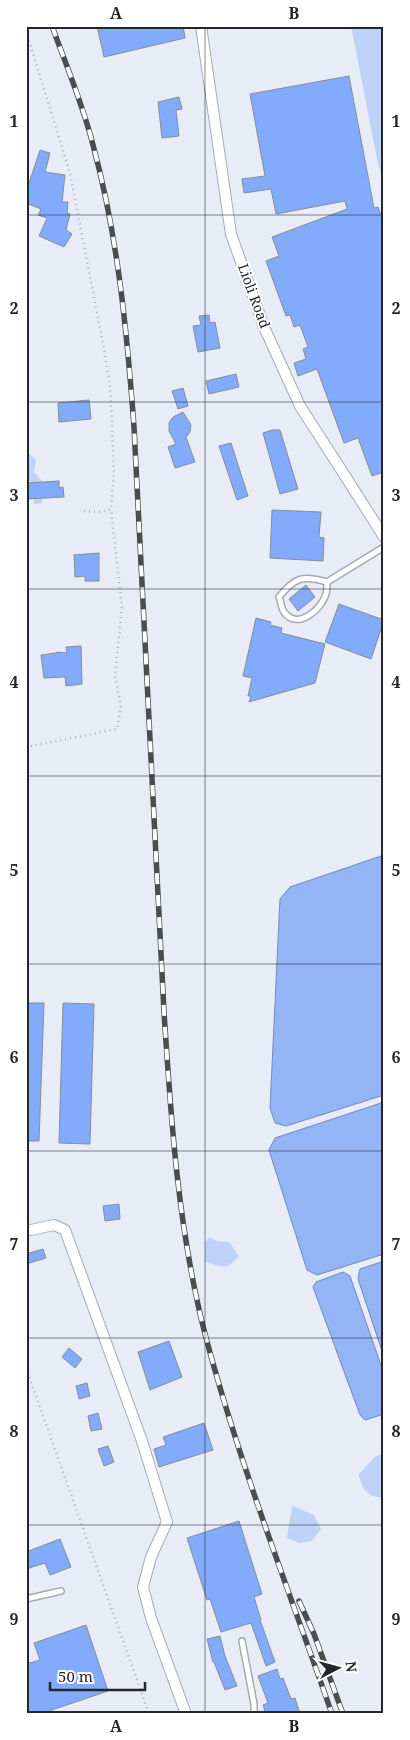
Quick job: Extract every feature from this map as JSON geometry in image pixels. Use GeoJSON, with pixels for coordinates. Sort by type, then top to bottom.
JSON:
{"type":"FeatureCollection","features":[{"type":"Feature","properties":{"kind":"street","name":"Lioli Road"},"geometry":{"type":"LineString","coordinates":[[201,26],[232,234],[261,318],[300,406],[384,537]]}},
{"type":"Feature","properties":{"kind":"street"},"geometry":{"type":"LineString","coordinates":[[26,1231],[54,1225],[65,1230],[142,1442],[166,1522],[151,1557],[143,1587],[154,1626],[186,1714]]}},
{"type":"Feature","properties":{"kind":"lane"},"geometry":{"type":"LineString","coordinates":[[327,582],[326,595],[312,613],[303,619],[292,618],[284,612],[279,597],[289,584],[301,579],[313,578],[327,582],[384,547]]}},
{"type":"Feature","properties":{"kind":"lane"},"geometry":{"type":"LineString","coordinates":[[26,1599],[61,1591]]}},
{"type":"Feature","properties":{"kind":"lane"},"geometry":{"type":"LineString","coordinates":[[242,1641],[254,1704],[254,1714]]}},
{"type":"Feature","properties":{"kind":"path"},"geometry":{"type":"LineString","coordinates":[[26,31],[70,173],[106,361],[110,386],[114,472],[111,509],[122,607],[115,676],[121,707],[117,729],[26,747]]}},
{"type":"Feature","properties":{"kind":"path"},"geometry":{"type":"LineString","coordinates":[[82,511],[101,512],[111,509]]}},
{"type":"Feature","properties":{"kind":"path"},"geometry":{"type":"LineString","coordinates":[[26,1368],[149,1714]]}},
{"type":"Feature","properties":{"kind":"shaded area"},"geometry":{"type":"Polygon","coordinates":[[[351,26],[384,26],[384,186],[376,154],[351,26]]]}},
{"type":"Feature","properties":{"kind":"shaded area"},"geometry":{"type":"Polygon","coordinates":[[[26,451],[36,460],[34,472],[42,481],[42,503],[34,504],[33,482],[26,481],[26,451]]]}},
{"type":"Feature","properties":{"kind":"shaded area"},"geometry":{"type":"Polygon","coordinates":[[[384,855],[384,1095],[286,1126],[275,1123],[270,1108],[280,899],[290,887],[384,855]]]}},
{"type":"Feature","properties":{"kind":"shaded area"},"geometry":{"type":"Polygon","coordinates":[[[384,1102],[384,1254],[317,1275],[307,1270],[269,1150],[275,1138],[384,1102]]]}},
{"type":"Feature","properties":{"kind":"shaded area"},"geometry":{"type":"Polygon","coordinates":[[[209,1237],[216,1241],[229,1242],[239,1256],[227,1266],[205,1262],[205,1243],[209,1237]]]}},
{"type":"Feature","properties":{"kind":"shaded area"},"geometry":{"type":"Polygon","coordinates":[[[384,1261],[384,1357],[358,1279],[360,1269],[384,1261]]]}},
{"type":"Feature","properties":{"kind":"shaded area"},"geometry":{"type":"Polygon","coordinates":[[[343,1272],[350,1276],[384,1374],[384,1414],[365,1420],[360,1415],[313,1287],[316,1282],[343,1272]]]}},
{"type":"Feature","properties":{"kind":"shaded area"},"geometry":{"type":"Polygon","coordinates":[[[384,1453],[384,1498],[374,1496],[366,1491],[359,1474],[375,1457],[384,1453]]]}},
{"type":"Feature","properties":{"kind":"shaded area"},"geometry":{"type":"Polygon","coordinates":[[[292,1506],[314,1515],[321,1529],[312,1541],[299,1543],[287,1538],[292,1506]]]}},
{"type":"Feature","properties":{"kind":"building"},"geometry":{"type":"Polygon","coordinates":[[[97,26],[183,26],[185,38],[104,57],[97,26]]]}},
{"type":"Feature","properties":{"kind":"building"},"geometry":{"type":"Polygon","coordinates":[[[349,76],[374,208],[378,207],[384,224],[384,472],[372,476],[358,438],[344,443],[317,369],[298,376],[294,363],[306,359],[303,349],[308,347],[300,325],[294,327],[290,315],[286,316],[266,261],[279,256],[272,237],[347,209],[345,201],[276,214],[271,189],[244,193],[242,179],[265,176],[250,94],[349,76]]]}},
{"type":"Feature","properties":{"kind":"building"},"geometry":{"type":"Polygon","coordinates":[[[179,97],[182,109],[176,110],[179,136],[162,138],[158,102],[179,97]]]}},
{"type":"Feature","properties":{"kind":"building"},"geometry":{"type":"Polygon","coordinates":[[[40,150],[50,153],[45,172],[65,175],[62,202],[68,202],[67,213],[70,214],[66,230],[72,234],[64,247],[39,236],[47,218],[38,215],[41,209],[26,203],[26,192],[40,150]]]}},
{"type":"Feature","properties":{"kind":"building"},"geometry":{"type":"Polygon","coordinates":[[[209,315],[210,323],[215,322],[220,348],[198,352],[193,326],[201,325],[199,316],[209,315]]]}},
{"type":"Feature","properties":{"kind":"building"},"geometry":{"type":"Polygon","coordinates":[[[236,374],[239,387],[209,394],[206,381],[236,374]]]}},
{"type":"Feature","properties":{"kind":"building"},"geometry":{"type":"Polygon","coordinates":[[[183,388],[188,406],[178,409],[172,391],[183,388]]]}},
{"type":"Feature","properties":{"kind":"building"},"geometry":{"type":"Polygon","coordinates":[[[89,400],[91,419],[59,422],[58,403],[89,400]]]}},
{"type":"Feature","properties":{"kind":"building"},"geometry":{"type":"Polygon","coordinates":[[[183,412],[191,425],[190,432],[186,437],[195,462],[175,468],[168,447],[176,444],[169,431],[169,423],[173,417],[183,412]]]}},
{"type":"Feature","properties":{"kind":"building"},"geometry":{"type":"Polygon","coordinates":[[[280,430],[298,489],[280,494],[263,433],[280,430]]]}},
{"type":"Feature","properties":{"kind":"building"},"geometry":{"type":"Polygon","coordinates":[[[231,443],[248,496],[237,500],[219,446],[231,443]]]}},
{"type":"Feature","properties":{"kind":"building"},"geometry":{"type":"Polygon","coordinates":[[[59,481],[59,488],[63,487],[64,497],[26,499],[26,483],[59,481]]]}},
{"type":"Feature","properties":{"kind":"building"},"geometry":{"type":"Polygon","coordinates":[[[272,510],[321,512],[319,537],[324,538],[323,561],[270,558],[272,510]]]}},
{"type":"Feature","properties":{"kind":"building"},"geometry":{"type":"Polygon","coordinates":[[[99,553],[99,581],[85,581],[85,576],[75,577],[74,555],[99,553]]]}},
{"type":"Feature","properties":{"kind":"building"},"geometry":{"type":"Polygon","coordinates":[[[306,585],[315,597],[298,611],[289,599],[306,585]]]}},
{"type":"Feature","properties":{"kind":"building"},"geometry":{"type":"Polygon","coordinates":[[[339,604],[384,620],[371,659],[325,642],[339,604]]]}},
{"type":"Feature","properties":{"kind":"building"},"geometry":{"type":"Polygon","coordinates":[[[256,618],[271,622],[270,625],[282,628],[281,633],[325,644],[315,683],[249,702],[251,696],[248,696],[252,678],[243,676],[256,618]]]}},
{"type":"Feature","properties":{"kind":"building"},"geometry":{"type":"Polygon","coordinates":[[[81,646],[82,684],[66,686],[65,677],[44,678],[41,655],[57,652],[67,653],[66,647],[81,646]]]}},
{"type":"Feature","properties":{"kind":"building"},"geometry":{"type":"Polygon","coordinates":[[[26,1003],[44,1003],[39,1141],[26,1141],[26,1003]]]}},
{"type":"Feature","properties":{"kind":"building"},"geometry":{"type":"Polygon","coordinates":[[[63,1003],[94,1004],[90,1144],[59,1143],[63,1003]]]}},
{"type":"Feature","properties":{"kind":"building"},"geometry":{"type":"Polygon","coordinates":[[[119,1204],[120,1219],[105,1221],[103,1206],[119,1204]]]}},
{"type":"Feature","properties":{"kind":"building"},"geometry":{"type":"Polygon","coordinates":[[[43,1249],[46,1258],[26,1264],[26,1254],[43,1249]]]}},
{"type":"Feature","properties":{"kind":"building"},"geometry":{"type":"Polygon","coordinates":[[[169,1341],[182,1377],[150,1390],[138,1352],[169,1341]]]}},
{"type":"Feature","properties":{"kind":"building"},"geometry":{"type":"Polygon","coordinates":[[[69,1348],[82,1359],[75,1368],[62,1357],[69,1348]]]}},
{"type":"Feature","properties":{"kind":"building"},"geometry":{"type":"Polygon","coordinates":[[[87,1383],[90,1396],[79,1399],[76,1386],[87,1383]]]}},
{"type":"Feature","properties":{"kind":"building"},"geometry":{"type":"Polygon","coordinates":[[[98,1413],[102,1429],[91,1431],[88,1416],[98,1413]]]}},
{"type":"Feature","properties":{"kind":"building"},"geometry":{"type":"Polygon","coordinates":[[[204,1423],[213,1450],[159,1467],[154,1449],[166,1445],[163,1437],[204,1423]]]}},
{"type":"Feature","properties":{"kind":"building"},"geometry":{"type":"Polygon","coordinates":[[[108,1446],[114,1462],[104,1466],[98,1449],[108,1446]]]}},
{"type":"Feature","properties":{"kind":"building"},"geometry":{"type":"Polygon","coordinates":[[[239,1521],[262,1594],[254,1597],[275,1662],[266,1666],[251,1623],[221,1632],[210,1599],[207,1600],[187,1538],[239,1521]]]}},
{"type":"Feature","properties":{"kind":"building"},"geometry":{"type":"Polygon","coordinates":[[[60,1539],[71,1567],[50,1575],[45,1563],[26,1569],[26,1552],[60,1539]]]}},
{"type":"Feature","properties":{"kind":"building"},"geometry":{"type":"Polygon","coordinates":[[[86,1625],[108,1691],[49,1711],[50,1714],[26,1714],[26,1664],[40,1660],[34,1643],[86,1625]]]}},
{"type":"Feature","properties":{"kind":"building"},"geometry":{"type":"Polygon","coordinates":[[[220,1636],[225,1656],[237,1686],[225,1690],[213,1662],[207,1639],[220,1636]]]}},
{"type":"Feature","properties":{"kind":"building"},"geometry":{"type":"Polygon","coordinates":[[[277,1669],[280,1679],[283,1678],[291,1699],[295,1698],[300,1714],[266,1714],[263,1705],[268,1703],[258,1676],[277,1669]]]}},
{"type":"Feature","properties":{"kind":"railway"},"geometry":{"type":"LineString","coordinates":[[52,26],[84,115],[102,180],[125,320],[134,427],[164,1012],[173,1134],[188,1255],[205,1334],[233,1430],[332,1714]]}},
{"type":"Feature","properties":{"kind":"railway"},"geometry":{"type":"LineString","coordinates":[[299,1601],[314,1634],[343,1714]]}}]}
